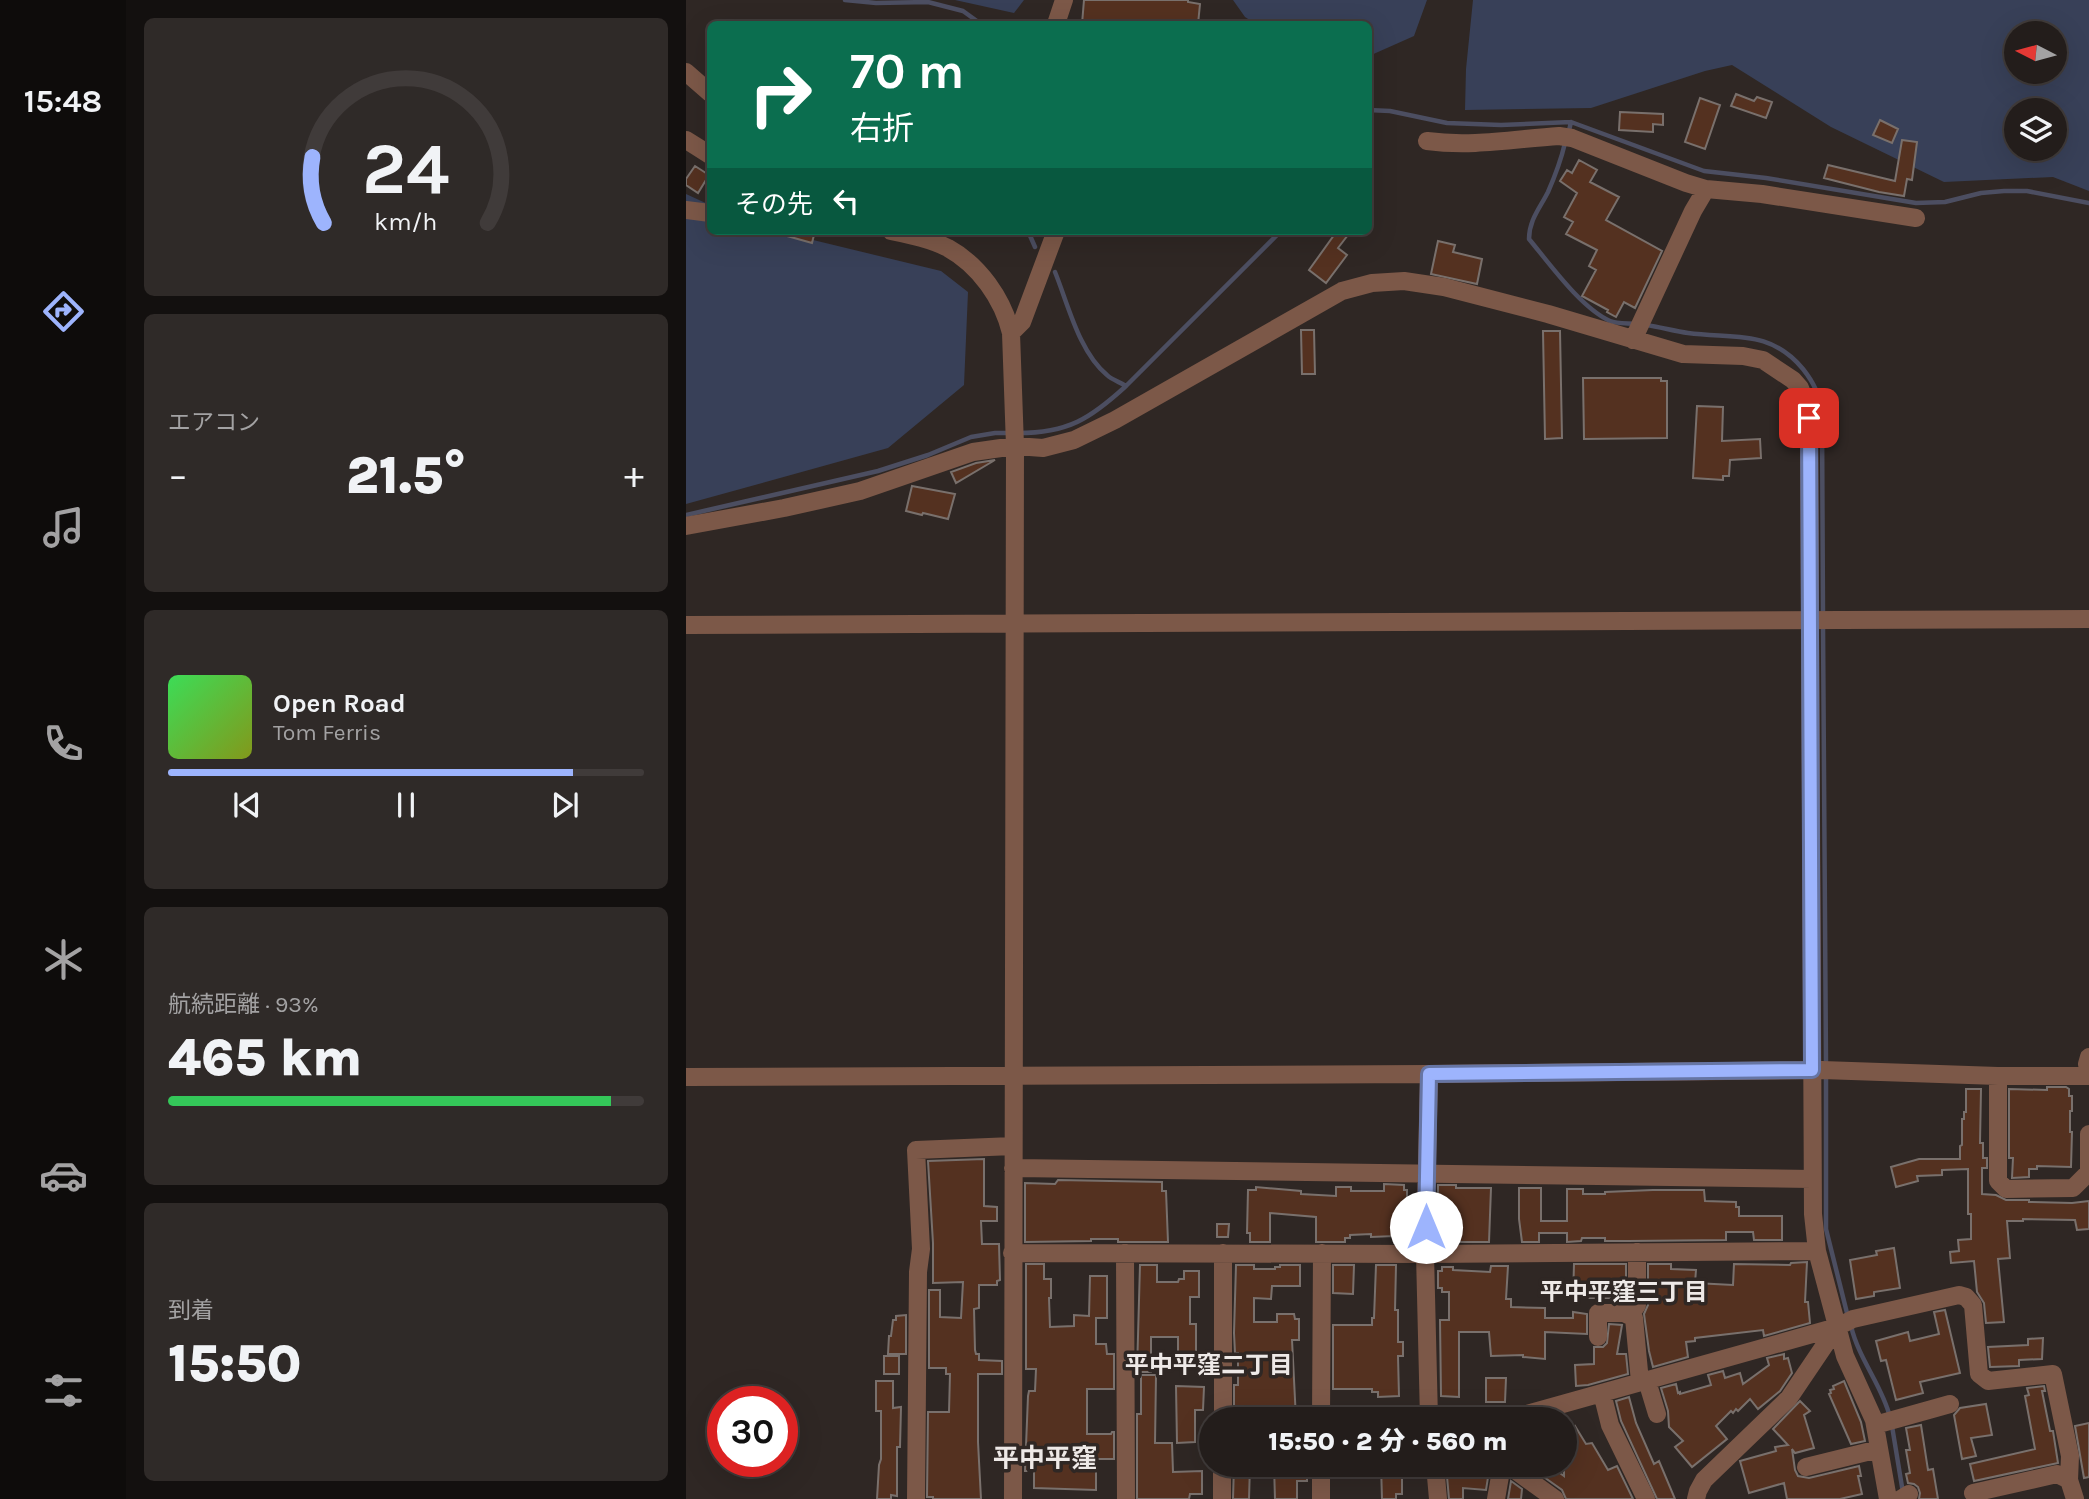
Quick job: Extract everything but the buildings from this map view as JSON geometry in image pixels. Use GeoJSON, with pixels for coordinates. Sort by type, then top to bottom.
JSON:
{"type":"FeatureCollection","features":[{"type":"Feature","properties":{"kind":"street"},"geometry":{"type":"LineString","coordinates":[[1057,21],[1064,0]]}},
{"type":"Feature","properties":{"kind":"street"},"geometry":{"type":"LineString","coordinates":[[686,72],[707,90]]}},
{"type":"Feature","properties":{"kind":"street"},"geometry":{"type":"LineString","coordinates":[[1427,141],[1474,144],[1559,136],[1572,138],[1706,189],[1762,194],[1916,218]]}},
{"type":"Feature","properties":{"kind":"street"},"geometry":{"type":"LineString","coordinates":[[686,140],[707,153]]}},
{"type":"Feature","properties":{"kind":"street"},"geometry":{"type":"LineString","coordinates":[[1633,340],[1693,211],[1706,189]]}},
{"type":"Feature","properties":{"kind":"street"},"geometry":{"type":"LineString","coordinates":[[686,210],[707,213]]}},
{"type":"Feature","properties":{"kind":"street"},"geometry":{"type":"LineString","coordinates":[[909,235],[948,248],[970,264],[993,292],[1008,318],[1012,333],[1015,437],[1013,1499]]}},
{"type":"Feature","properties":{"kind":"street"},"geometry":{"type":"LineString","coordinates":[[1012,333],[1022,322],[1049,236]]}},
{"type":"Feature","properties":{"kind":"street"},"geometry":{"type":"LineString","coordinates":[[686,526],[841,495],[889,482],[1015,437],[1043,448],[1074,440],[1115,420],[1342,291],[1372,283],[1404,281],[1444,288],[1548,314],[1683,354],[1743,356],[1763,360],[1793,380],[1807,402],[1809,418],[1820,619],[1822,1070],[1812,1180],[1813,1214],[1817,1251],[1845,1323],[1845,1356],[1875,1424],[1888,1499]]}},
{"type":"Feature","properties":{"kind":"street"},"geometry":{"type":"LineString","coordinates":[[686,625],[2089,619]]}},
{"type":"Feature","properties":{"kind":"street"},"geometry":{"type":"LineString","coordinates":[[686,1077],[1822,1070],[1998,1076],[2089,1075],[2089,1057]]}},
{"type":"Feature","properties":{"kind":"street"},"geometry":{"type":"LineString","coordinates":[[1429,1074],[1425,1254],[1429,1407]]}},
{"type":"Feature","properties":{"kind":"street"},"geometry":{"type":"LineString","coordinates":[[1998,1076],[1998,1181],[2006,1189],[2073,1188],[2089,1172],[2089,1134]]}},
{"type":"Feature","properties":{"kind":"street"},"geometry":{"type":"LineString","coordinates":[[916,1499],[918,1272],[921,1249],[916,1150],[1013,1146]]}},
{"type":"Feature","properties":{"kind":"street"},"geometry":{"type":"LineString","coordinates":[[1013,1168],[1812,1180]]}},
{"type":"Feature","properties":{"kind":"street"},"geometry":{"type":"LineString","coordinates":[[1012,1253],[1817,1251]]}},
{"type":"Feature","properties":{"kind":"street"},"geometry":{"type":"LineString","coordinates":[[1630,1315],[1637,1305],[1637,1252]]}},
{"type":"Feature","properties":{"kind":"street"},"geometry":{"type":"LineString","coordinates":[[1125,1253],[1126,1499]]}},
{"type":"Feature","properties":{"kind":"street"},"geometry":{"type":"LineString","coordinates":[[1223,1253],[1223,1407]]}},
{"type":"Feature","properties":{"kind":"street"},"geometry":{"type":"LineString","coordinates":[[1321,1407],[1322,1254]]}},
{"type":"Feature","properties":{"kind":"street"},"geometry":{"type":"LineString","coordinates":[[1552,1407],[1845,1323],[1959,1295],[1966,1297],[1973,1305],[1979,1374],[1987,1381],[2053,1374],[2070,1456],[2069,1480],[2075,1499]]}},
{"type":"Feature","properties":{"kind":"street"},"geometry":{"type":"LineString","coordinates":[[1598,1337],[1598,1313],[1624,1313],[1634,1318],[1643,1381],[1657,1414]]}},
{"type":"Feature","properties":{"kind":"street"},"geometry":{"type":"LineString","coordinates":[[1696,1499],[1704,1480],[1788,1398],[1845,1323]]}},
{"type":"Feature","properties":{"kind":"street"},"geometry":{"type":"LineString","coordinates":[[1602,1393],[1610,1425],[1646,1499]]}},
{"type":"Feature","properties":{"kind":"street"},"geometry":{"type":"LineString","coordinates":[[1875,1424],[1950,1404]]}},
{"type":"Feature","properties":{"kind":"street"},"geometry":{"type":"LineString","coordinates":[[1806,1467],[1879,1449]]}},
{"type":"Feature","properties":{"kind":"street"},"geometry":{"type":"LineString","coordinates":[[1973,1493],[2057,1474],[2069,1480]]}},
{"type":"Feature","properties":{"kind":"street"},"geometry":{"type":"LineString","coordinates":[[1222,1499],[1223,1477]]}},
{"type":"Feature","properties":{"kind":"street"},"geometry":{"type":"LineString","coordinates":[[1321,1477],[1321,1499]]}},
{"type":"Feature","properties":{"kind":"street"},"geometry":{"type":"LineString","coordinates":[[1435,1477],[1438,1499]]}},
{"type":"Feature","properties":{"kind":"street"},"geometry":{"type":"LineString","coordinates":[[1496,1499],[1500,1477]]}},
{"type":"Feature","properties":{"kind":"street"},"geometry":{"type":"LineString","coordinates":[[1525,1477],[1555,1499]]}},
{"type":"Feature","properties":{"kind":"shaded area"},"geometry":{"type":"Polygon","coordinates":[[[955,0],[1024,0],[1014,13],[955,0]]]}},
{"type":"Feature","properties":{"kind":"shaded area"},"geometry":{"type":"Polygon","coordinates":[[[1233,0],[1427,0],[1414,36],[1372,55],[1372,21],[1251,21],[1245,17],[1233,0]]]}},
{"type":"Feature","properties":{"kind":"shaded area"},"geometry":{"type":"Polygon","coordinates":[[[1473,0],[2089,0],[2089,191],[2053,177],[1944,182],[1831,127],[1732,65],[1705,71],[1591,108],[1465,110],[1473,0]]]}},
{"type":"Feature","properties":{"kind":"shaded area"},"geometry":{"type":"Polygon","coordinates":[[[686,194],[707,204],[707,235],[792,235],[941,271],[968,292],[964,385],[888,448],[686,504],[686,194]]]}},
{"type":"Feature","properties":{"kind":"waterway"},"geometry":{"type":"LineString","coordinates":[[845,0],[876,3],[928,2],[963,11],[977,21]]}},
{"type":"Feature","properties":{"kind":"waterway"},"geometry":{"type":"LineString","coordinates":[[1372,110],[1390,111],[1447,123],[1501,125],[1571,122],[1704,171],[1766,178],[1916,203],[1945,202],[1981,193],[2004,191],[2027,191],[2089,203]]}},
{"type":"Feature","properties":{"kind":"waterway"},"geometry":{"type":"LineString","coordinates":[[1568,135],[1571,122]]}},
{"type":"Feature","properties":{"kind":"waterway"},"geometry":{"type":"LineString","coordinates":[[1565,143],[1551,186],[1533,220],[1529,239],[1566,284],[1599,315],[1610,321],[1637,324]]}},
{"type":"Feature","properties":{"kind":"waterway"},"geometry":{"type":"LineString","coordinates":[[1030,235],[1035,247]]}},
{"type":"Feature","properties":{"kind":"waterway"},"geometry":{"type":"LineString","coordinates":[[1055,272],[1075,327],[1089,354],[1107,375],[1126,386],[1277,235]]}},
{"type":"Feature","properties":{"kind":"waterway"},"geometry":{"type":"LineString","coordinates":[[1646,325],[1764,342],[1778,347],[1790,356],[1810,379],[1818,394],[1822,412],[1823,617]]}},
{"type":"Feature","properties":{"kind":"waterway"},"geometry":{"type":"LineString","coordinates":[[1018,433],[1051,430],[1077,422],[1101,407],[1126,386]]}},
{"type":"Feature","properties":{"kind":"waterway"},"geometry":{"type":"LineString","coordinates":[[686,515],[878,471],[928,455],[971,437],[1010,433]]}},
{"type":"Feature","properties":{"kind":"waterway"},"geometry":{"type":"LineString","coordinates":[[1823,626],[1826,1065]]}},
{"type":"Feature","properties":{"kind":"waterway"},"geometry":{"type":"LineString","coordinates":[[1826,1073],[1826,1229],[1848,1317]]}},
{"type":"Feature","properties":{"kind":"waterway"},"geometry":{"type":"LineString","coordinates":[[1851,1326],[1859,1350],[1882,1394],[1890,1417]]}},
{"type":"Feature","properties":{"kind":"waterway"},"geometry":{"type":"LineString","coordinates":[[1892,1426],[1903,1493]]}},
{"type":"Feature","properties":{"kind":"district","name":"平中平窪三丁目"},"geometry":{"type":"Point","coordinates":[1624,1292]}},
{"type":"Feature","properties":{"kind":"district","name":"平中平窪二丁目"},"geometry":{"type":"Point","coordinates":[1209,1365]}},
{"type":"Feature","properties":{"kind":"district","name":"平中平窪"},"geometry":{"type":"Point","coordinates":[1045,1458]}},
{"type":"Feature","properties":{"kind":"route"},"geometry":{"type":"LineString","coordinates":[[1426,1227],[1429,1074],[1812,1070],[1809,418]]}}]}
